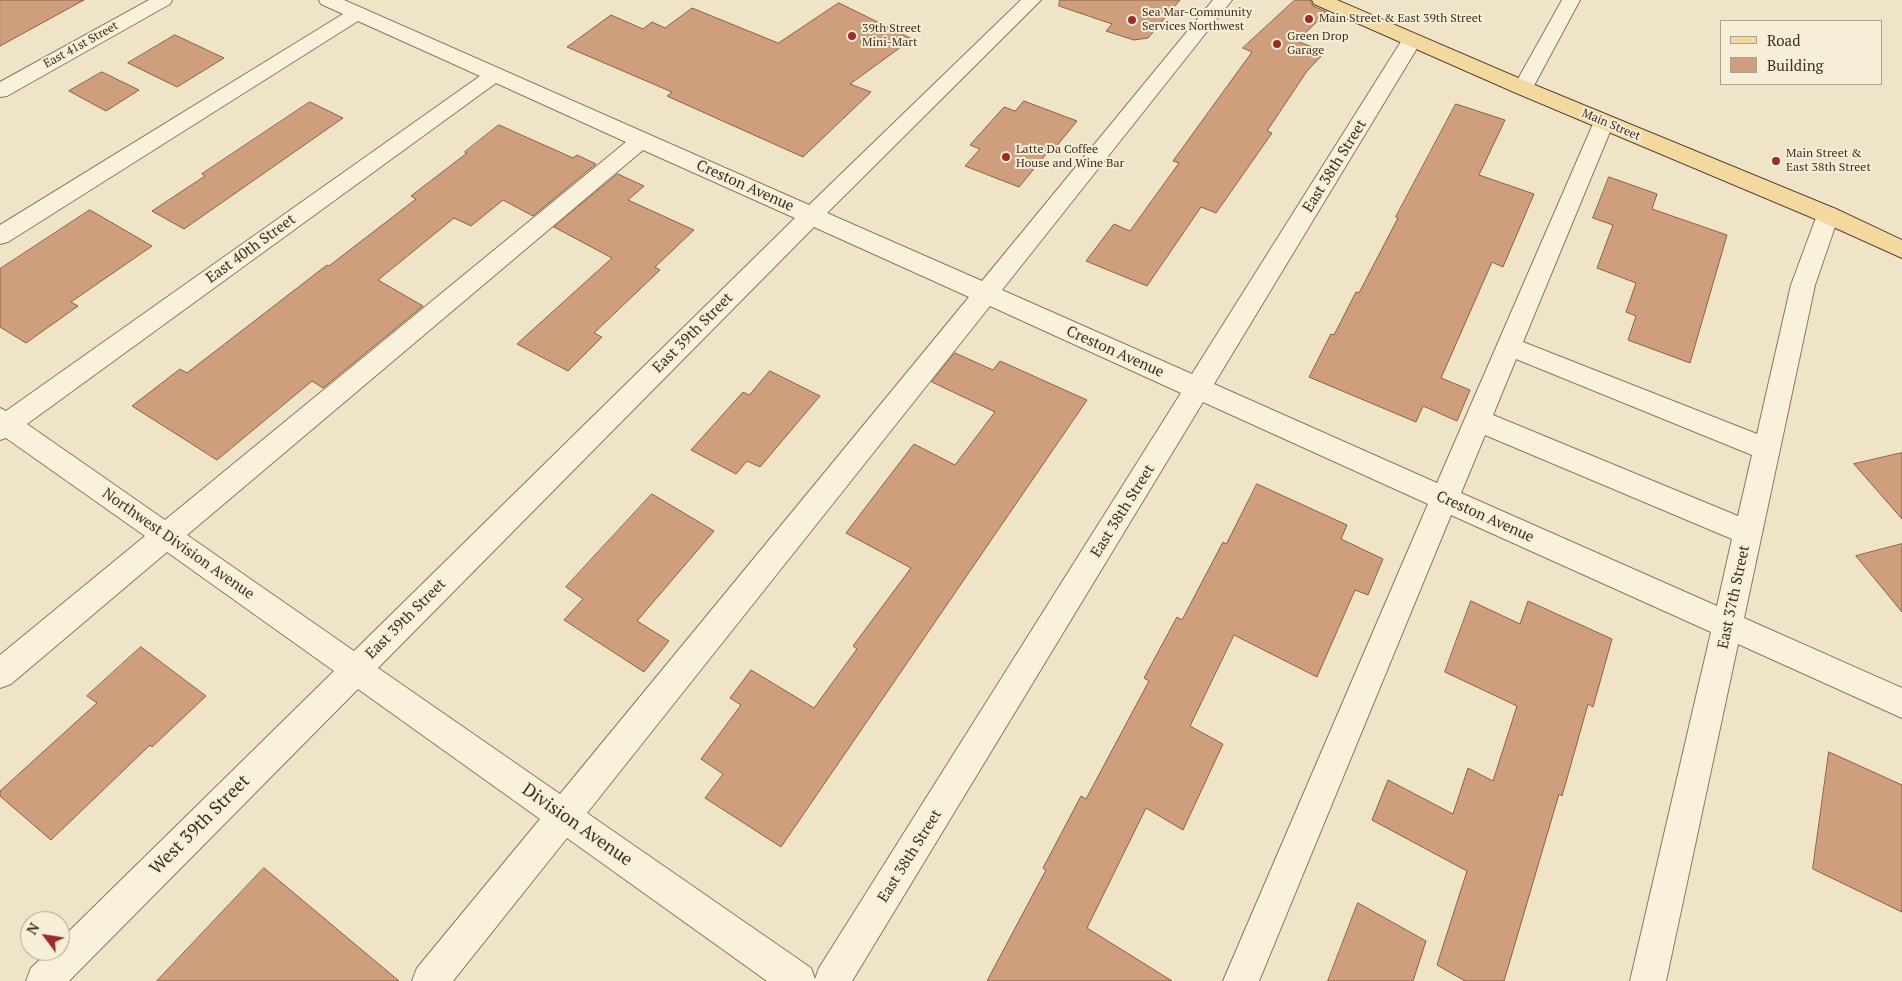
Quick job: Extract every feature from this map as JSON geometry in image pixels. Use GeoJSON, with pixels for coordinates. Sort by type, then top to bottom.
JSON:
{"type":"FeatureCollection","features":[{"type":"Feature","properties":{"kind":"main road","name":"Main Street"},"geometry":{"type":"LineString","coordinates":[[1321,0],[1603,122],[1828,215],[1902,250]]}},
{"type":"Feature","properties":{"kind":"street","name":"East 41st Street"},"geometry":{"type":"LineString","coordinates":[[0,91],[163,0]]}},
{"type":"Feature","properties":{"kind":"street","name":"Creston Avenue"},"geometry":{"type":"LineString","coordinates":[[328,0],[1902,703]]}},
{"type":"Feature","properties":{"kind":"street","name":"East 39th Street"},"geometry":{"type":"LineString","coordinates":[[356,669],[810,216],[1032,0]]}},
{"type":"Feature","properties":{"kind":"street"},"geometry":{"type":"LineString","coordinates":[[430,981],[1223,0]]}},
{"type":"Feature","properties":{"kind":"street"},"geometry":{"type":"LineString","coordinates":[[1523,88],[1571,0]]}},
{"type":"Feature","properties":{"kind":"street"},"geometry":{"type":"LineString","coordinates":[[0,236],[357,13]]}},
{"type":"Feature","properties":{"kind":"street","name":"East 38th Street"},"geometry":{"type":"LineString","coordinates":[[832,981],[1412,40]]}},
{"type":"Feature","properties":{"kind":"street","name":"East 40th Street"},"geometry":{"type":"LineString","coordinates":[[2,424],[494,75]]}},
{"type":"Feature","properties":{"kind":"street"},"geometry":{"type":"LineString","coordinates":[[1241,981],[1603,122]]}},
{"type":"Feature","properties":{"kind":"street"},"geometry":{"type":"LineString","coordinates":[[0,674],[641,140]]}},
{"type":"Feature","properties":{"kind":"street","name":"East 37th Street"},"geometry":{"type":"LineString","coordinates":[[1648,981],[1802,285],[1828,215]]}},
{"type":"Feature","properties":{"kind":"street"},"geometry":{"type":"LineString","coordinates":[[1508,346],[1766,450]]}},
{"type":"Feature","properties":{"kind":"street"},"geometry":{"type":"LineString","coordinates":[[1477,420],[1748,534]]}},
{"type":"Feature","properties":{"kind":"street","name":"Northwest Division Avenue"},"geometry":{"type":"LineString","coordinates":[[2,424],[166,535],[356,669]]}},
{"type":"Feature","properties":{"kind":"street","name":"Division Avenue"},"geometry":{"type":"LineString","coordinates":[[356,669],[798,981]]}},
{"type":"Feature","properties":{"kind":"street","name":"West 39th Street"},"geometry":{"type":"LineString","coordinates":[[44,981],[356,669]]}},
{"type":"Feature","properties":{"kind":"building"},"geometry":{"type":"Polygon","coordinates":[[[0,0],[84,0],[0,46],[0,0]]]}},
{"type":"Feature","properties":{"kind":"building","name":"Sea Mar-Community Services Northwest"},"geometry":{"type":"Polygon","coordinates":[[[1060,0],[1180,0],[1148,38],[1134,40],[1106,31],[1112,24],[1059,6],[1060,0]]]}},
{"type":"Feature","properties":{"kind":"building"},"geometry":{"type":"Polygon","coordinates":[[[1295,0],[1310,0],[1313,6],[1327,12],[1297,41],[1325,52],[1307,71],[1267,131],[1272,133],[1216,213],[1201,207],[1147,286],[1086,261],[1114,224],[1130,231],[1179,163],[1173,161],[1252,52],[1243,48],[1295,0]]]}},
{"type":"Feature","properties":{"kind":"building"},"geometry":{"type":"Polygon","coordinates":[[[839,3],[912,39],[850,84],[871,92],[803,157],[667,96],[672,92],[567,47],[611,15],[643,29],[652,22],[665,28],[692,8],[778,43],[839,3]]]}},
{"type":"Feature","properties":{"kind":"building"},"geometry":{"type":"Polygon","coordinates":[[[175,35],[224,58],[177,87],[128,63],[175,35]]]}},
{"type":"Feature","properties":{"kind":"building"},"geometry":{"type":"Polygon","coordinates":[[[102,72],[139,90],[106,111],[69,91],[102,72]]]}},
{"type":"Feature","properties":{"kind":"building"},"geometry":{"type":"Polygon","coordinates":[[[1024,101],[1077,121],[1055,148],[1052,147],[1019,187],[965,166],[980,149],[970,145],[1004,107],[1015,111],[1024,101]]]}},
{"type":"Feature","properties":{"kind":"building"},"geometry":{"type":"Polygon","coordinates":[[[310,102],[343,118],[184,229],[152,211],[205,176],[202,174],[310,102]]]}},
{"type":"Feature","properties":{"kind":"building"},"geometry":{"type":"Polygon","coordinates":[[[1456,104],[1505,120],[1479,175],[1534,194],[1503,267],[1492,262],[1441,378],[1470,390],[1457,421],[1423,406],[1416,422],[1309,377],[1331,334],[1334,335],[1356,292],[1359,293],[1398,218],[1396,217],[1456,104]]]}},
{"type":"Feature","properties":{"kind":"building"},"geometry":{"type":"Polygon","coordinates":[[[499,125],[573,158],[577,155],[596,164],[533,216],[503,200],[471,226],[454,218],[378,280],[423,306],[323,388],[312,381],[217,460],[132,406],[180,369],[187,373],[327,265],[329,266],[416,199],[411,196],[467,153],[465,152],[499,125]]]}},
{"type":"Feature","properties":{"kind":"building"},"geometry":{"type":"Polygon","coordinates":[[[618,174],[644,186],[628,200],[694,230],[655,267],[660,270],[594,333],[602,337],[568,371],[517,344],[612,258],[554,227],[618,174]]]}},
{"type":"Feature","properties":{"kind":"building"},"geometry":{"type":"Polygon","coordinates":[[[1609,177],[1657,194],[1652,209],[1727,235],[1690,363],[1628,340],[1636,316],[1626,312],[1636,283],[1597,268],[1613,225],[1593,218],[1609,177]]]}},
{"type":"Feature","properties":{"kind":"building"},"geometry":{"type":"Polygon","coordinates":[[[90,210],[152,246],[71,302],[78,306],[26,343],[0,327],[0,269],[90,210]]]}},
{"type":"Feature","properties":{"kind":"building"},"geometry":{"type":"Polygon","coordinates":[[[955,353],[993,370],[1000,361],[1087,400],[781,847],[705,798],[723,774],[701,759],[741,705],[730,698],[751,670],[814,708],[857,649],[853,646],[911,568],[846,533],[914,444],[955,465],[995,412],[932,382],[955,353]]]}},
{"type":"Feature","properties":{"kind":"building"},"geometry":{"type":"Polygon","coordinates":[[[770,371],[820,396],[760,467],[747,461],[736,474],[691,450],[743,392],[749,395],[770,371]]]}},
{"type":"Feature","properties":{"kind":"building"},"geometry":{"type":"Polygon","coordinates":[[[1902,453],[1902,519],[1854,464],[1902,453]]]}},
{"type":"Feature","properties":{"kind":"building"},"geometry":{"type":"Polygon","coordinates":[[[1257,484],[1347,525],[1341,539],[1383,559],[1368,595],[1355,590],[1317,677],[1234,635],[1190,726],[1223,744],[1183,830],[1146,808],[1087,928],[1172,981],[987,981],[1046,870],[1043,868],[1081,796],[1086,799],[1149,681],[1144,678],[1177,617],[1182,620],[1223,542],[1226,544],[1257,484]]]}},
{"type":"Feature","properties":{"kind":"building"},"geometry":{"type":"Polygon","coordinates":[[[652,494],[714,531],[637,621],[669,641],[644,672],[564,620],[583,599],[566,587],[652,494]]]}},
{"type":"Feature","properties":{"kind":"building"},"geometry":{"type":"Polygon","coordinates":[[[1902,544],[1902,612],[1856,556],[1902,544]]]}},
{"type":"Feature","properties":{"kind":"building"},"geometry":{"type":"Polygon","coordinates":[[[1471,601],[1520,624],[1528,601],[1612,639],[1593,707],[1588,704],[1562,796],[1559,794],[1504,981],[1465,981],[1437,965],[1467,871],[1372,820],[1388,780],[1453,814],[1468,768],[1493,781],[1517,706],[1445,672],[1471,601]]]}},
{"type":"Feature","properties":{"kind":"building"},"geometry":{"type":"Polygon","coordinates":[[[141,647],[206,696],[152,747],[150,745],[51,840],[0,796],[0,791],[97,703],[87,696],[141,647]]]}},
{"type":"Feature","properties":{"kind":"building"},"geometry":{"type":"Polygon","coordinates":[[[1829,752],[1902,785],[1902,912],[1813,869],[1829,752]]]}},
{"type":"Feature","properties":{"kind":"building"},"geometry":{"type":"Polygon","coordinates":[[[264,868],[399,981],[157,981],[264,868]]]}},
{"type":"Feature","properties":{"kind":"building"},"geometry":{"type":"Polygon","coordinates":[[[1358,903],[1426,941],[1413,981],[1328,981],[1358,903]]]}},
{"type":"Feature","properties":{"kind":"place","name":"Main Street & East 39th Street"},"geometry":{"type":"Point","coordinates":[1309,19]}},
{"type":"Feature","properties":{"kind":"place","name":"Sea Mar-Community Services Northwest"},"geometry":{"type":"Point","coordinates":[1132,20]}},
{"type":"Feature","properties":{"kind":"place","name":"39th Street Mini-Mart"},"geometry":{"type":"Point","coordinates":[852,36]}},
{"type":"Feature","properties":{"kind":"place","name":"Green Drop Garage"},"geometry":{"type":"Point","coordinates":[1277,44]}},
{"type":"Feature","properties":{"kind":"place","name":"Latte Da Coffee House and Wine Bar"},"geometry":{"type":"Point","coordinates":[1006,157]}},
{"type":"Feature","properties":{"kind":"place","name":"Main Street & East 38th Street"},"geometry":{"type":"Point","coordinates":[1776,161]}}]}
